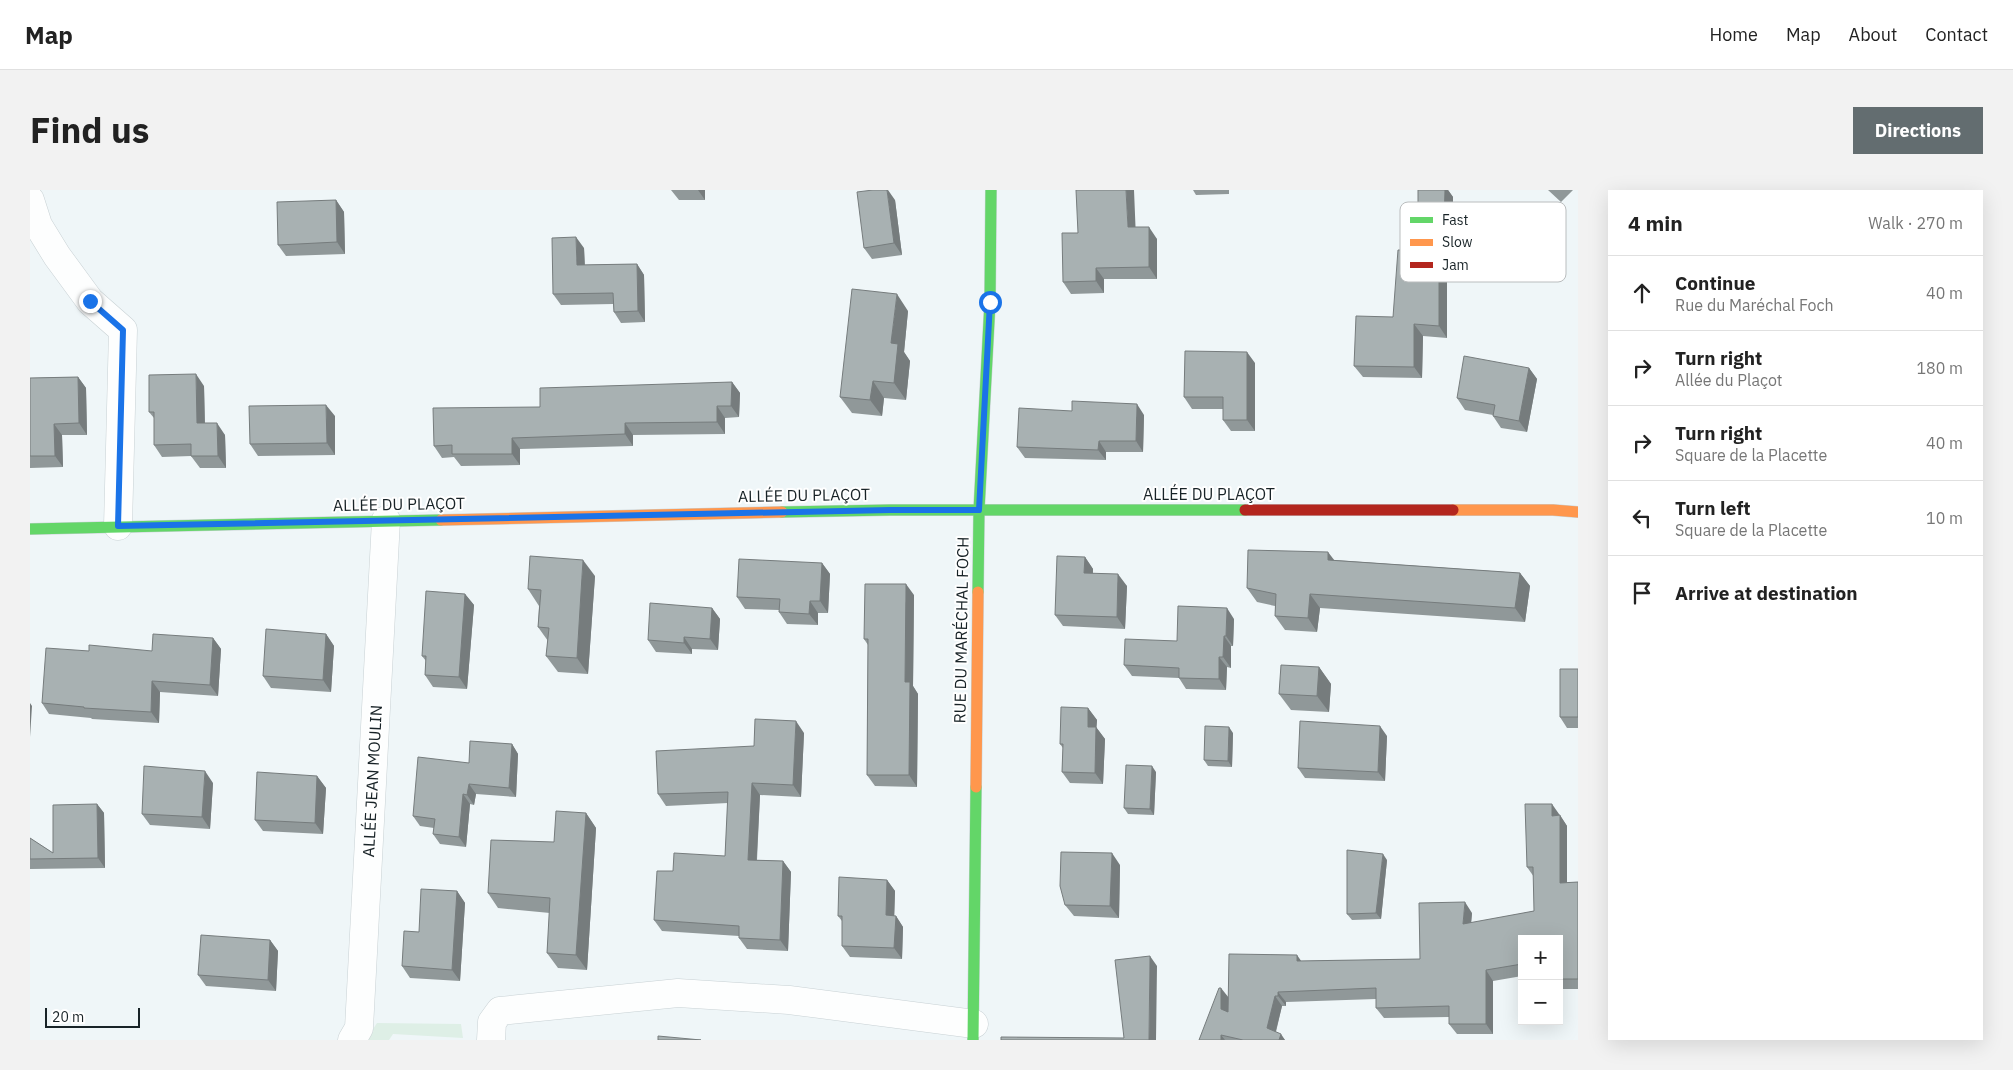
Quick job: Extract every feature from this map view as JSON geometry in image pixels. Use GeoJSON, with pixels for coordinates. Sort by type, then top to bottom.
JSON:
{"type":"FeatureCollection","features":[{"type":"Feature","properties":{"kind":"street","name":"RUE DU MARÉCHAL FOCH"},"geometry":{"type":"LineString","coordinates":[[973,1032],[979,510],[990,302],[991,190]]}},
{"type":"Feature","properties":{"kind":"street"},"geometry":{"type":"LineString","coordinates":[[30,200],[38,225],[90,301],[123,330],[118,526]]}},
{"type":"Feature","properties":{"kind":"street","name":"ALLÉE DU PLAÇOT"},"geometry":{"type":"LineString","coordinates":[[30,529],[880,510],[1552,510],[1578,512]]}},
{"type":"Feature","properties":{"kind":"street","name":"ALLÉE JEAN MOULIN"},"geometry":{"type":"LineString","coordinates":[[352,1040],[359,1028],[386,520]]}},
{"type":"Feature","properties":{"kind":"street"},"geometry":{"type":"LineString","coordinates":[[491,1040],[492,1022],[500,1010],[678,994],[789,1000],[973,1032]]}},
{"type":"Feature","properties":{"kind":"shaded area"},"geometry":{"type":"Polygon","coordinates":[[[377,1023],[461,1024],[463,1038],[393,1034],[389,1040],[366,1040],[377,1023]]]}},
{"type":"Feature","properties":{"kind":"building"},"geometry":{"type":"Polygon","coordinates":[[[887,190],[894,243],[864,248],[857,192],[887,190]]]}},
{"type":"Feature","properties":{"kind":"building"},"geometry":{"type":"Polygon","coordinates":[[[1076,190],[1126,190],[1128,227],[1149,227],[1149,267],[1096,268],[1096,281],[1063,282],[1062,233],[1078,233],[1076,190]]]}},
{"type":"Feature","properties":{"kind":"building"},"geometry":{"type":"Polygon","coordinates":[[[1418,190],[1445,190],[1445,202],[1418,202],[1418,190]]]}},
{"type":"Feature","properties":{"kind":"building"},"geometry":{"type":"Polygon","coordinates":[[[336,200],[337,242],[278,245],[277,202],[336,200]]]}},
{"type":"Feature","properties":{"kind":"building"},"geometry":{"type":"Polygon","coordinates":[[[576,237],[577,265],[637,264],[638,311],[614,312],[613,293],[553,294],[552,238],[576,237]]]}},
{"type":"Feature","properties":{"kind":"building"},"geometry":{"type":"Polygon","coordinates":[[[1398,250],[1400,250],[1400,282],[1439,282],[1439,326],[1414,324],[1414,367],[1354,366],[1356,316],[1393,317],[1398,250]]]}},
{"type":"Feature","properties":{"kind":"building"},"geometry":{"type":"Polygon","coordinates":[[[852,289],[897,294],[891,343],[898,344],[894,383],[873,381],[870,400],[840,397],[852,289]]]}},
{"type":"Feature","properties":{"kind":"building"},"geometry":{"type":"Polygon","coordinates":[[[1185,351],[1247,352],[1247,420],[1223,420],[1223,397],[1184,397],[1185,351]]]}},
{"type":"Feature","properties":{"kind":"building"},"geometry":{"type":"Polygon","coordinates":[[[1464,356],[1529,368],[1519,421],[1493,416],[1495,405],[1457,398],[1464,356]]]}},
{"type":"Feature","properties":{"kind":"building"},"geometry":{"type":"Polygon","coordinates":[[[196,374],[197,423],[217,423],[218,456],[191,456],[191,444],[154,445],[154,412],[149,412],[149,375],[196,374]]]}},
{"type":"Feature","properties":{"kind":"building"},"geometry":{"type":"Polygon","coordinates":[[[78,377],[79,423],[54,424],[55,456],[30,456],[30,378],[78,377]]]}},
{"type":"Feature","properties":{"kind":"building"},"geometry":{"type":"Polygon","coordinates":[[[732,382],[731,406],[717,406],[717,422],[625,423],[625,434],[512,438],[512,454],[452,454],[452,445],[434,446],[433,408],[540,407],[540,388],[732,382]]]}},
{"type":"Feature","properties":{"kind":"building"},"geometry":{"type":"Polygon","coordinates":[[[1072,401],[1137,404],[1136,441],[1099,441],[1098,450],[1017,447],[1019,408],[1072,411],[1072,401]]]}},
{"type":"Feature","properties":{"kind":"building"},"geometry":{"type":"Polygon","coordinates":[[[326,405],[327,443],[250,444],[249,406],[326,405]]]}},
{"type":"Feature","properties":{"kind":"building"},"geometry":{"type":"Polygon","coordinates":[[[1248,550],[1328,552],[1328,560],[1520,573],[1515,608],[1310,594],[1308,618],[1275,616],[1276,594],[1247,588],[1248,550]]]}},
{"type":"Feature","properties":{"kind":"building"},"geometry":{"type":"Polygon","coordinates":[[[530,556],[583,560],[577,658],[546,656],[549,628],[538,627],[541,590],[528,589],[530,556]]]}},
{"type":"Feature","properties":{"kind":"building"},"geometry":{"type":"Polygon","coordinates":[[[1057,556],[1085,557],[1084,573],[1118,574],[1117,617],[1055,615],[1057,556]]]}},
{"type":"Feature","properties":{"kind":"building"},"geometry":{"type":"Polygon","coordinates":[[[739,559],[822,563],[820,601],[810,601],[809,614],[779,612],[780,599],[737,597],[739,559]]]}},
{"type":"Feature","properties":{"kind":"building"},"geometry":{"type":"Polygon","coordinates":[[[865,584],[906,584],[905,682],[910,682],[909,775],[867,775],[868,639],[864,639],[865,584]]]}},
{"type":"Feature","properties":{"kind":"building"},"geometry":{"type":"Polygon","coordinates":[[[426,591],[465,594],[459,677],[425,675],[426,656],[422,656],[426,591]]]}},
{"type":"Feature","properties":{"kind":"building"},"geometry":{"type":"Polygon","coordinates":[[[650,603],[712,608],[710,639],[684,637],[684,643],[648,640],[650,603]]]}},
{"type":"Feature","properties":{"kind":"building"},"geometry":{"type":"Polygon","coordinates":[[[1178,606],[1227,608],[1223,657],[1219,657],[1219,679],[1179,678],[1179,668],[1124,665],[1125,639],[1177,641],[1178,606]]]}},
{"type":"Feature","properties":{"kind":"building"},"geometry":{"type":"Polygon","coordinates":[[[266,629],[326,634],[323,680],[263,676],[266,629]]]}},
{"type":"Feature","properties":{"kind":"building"},"geometry":{"type":"Polygon","coordinates":[[[153,634],[213,638],[210,685],[152,681],[151,712],[84,708],[42,703],[46,648],[89,651],[89,645],[152,651],[153,634]]]}},
{"type":"Feature","properties":{"kind":"building"},"geometry":{"type":"Polygon","coordinates":[[[1281,665],[1319,667],[1317,696],[1279,694],[1281,665]]]}},
{"type":"Feature","properties":{"kind":"building"},"geometry":{"type":"Polygon","coordinates":[[[1560,669],[1578,669],[1578,717],[1560,717],[1560,669]]]}},
{"type":"Feature","properties":{"kind":"building"},"geometry":{"type":"Polygon","coordinates":[[[1061,707],[1088,708],[1088,727],[1096,727],[1095,773],[1062,772],[1063,744],[1060,744],[1061,707]]]}},
{"type":"Feature","properties":{"kind":"building"},"geometry":{"type":"Polygon","coordinates":[[[755,719],[796,721],[793,785],[752,783],[748,860],[783,861],[780,940],[739,938],[739,926],[654,920],[657,871],[673,871],[674,853],[725,856],[728,792],[658,794],[656,751],[754,746],[755,719]]]}},
{"type":"Feature","properties":{"kind":"building"},"geometry":{"type":"Polygon","coordinates":[[[1300,721],[1380,726],[1378,772],[1298,768],[1300,721]]]}},
{"type":"Feature","properties":{"kind":"building"},"geometry":{"type":"Polygon","coordinates":[[[1205,726],[1229,727],[1228,761],[1204,760],[1205,726]]]}},
{"type":"Feature","properties":{"kind":"building"},"geometry":{"type":"Polygon","coordinates":[[[470,741],[512,744],[509,788],[469,784],[467,795],[463,794],[459,837],[433,834],[435,819],[413,816],[418,757],[469,763],[470,741]]]}},
{"type":"Feature","properties":{"kind":"building"},"geometry":{"type":"Polygon","coordinates":[[[1126,765],[1152,766],[1150,809],[1124,808],[1126,765]]]}},
{"type":"Feature","properties":{"kind":"building"},"geometry":{"type":"Polygon","coordinates":[[[144,766],[205,771],[202,817],[142,814],[144,766]]]}},
{"type":"Feature","properties":{"kind":"building"},"geometry":{"type":"Polygon","coordinates":[[[257,772],[317,776],[315,823],[255,820],[257,772]]]}},
{"type":"Feature","properties":{"kind":"building"},"geometry":{"type":"Polygon","coordinates":[[[97,804],[98,858],[30,859],[30,838],[53,853],[53,805],[97,804]]]}},
{"type":"Feature","properties":{"kind":"building"},"geometry":{"type":"Polygon","coordinates":[[[1525,804],[1552,804],[1552,816],[1560,815],[1560,883],[1578,882],[1578,979],[1563,979],[1563,935],[1518,935],[1518,965],[1486,970],[1486,1024],[1449,1024],[1449,1006],[1376,1008],[1376,988],[1278,992],[1278,996],[1275,996],[1267,1028],[1281,1034],[1279,1040],[1243,1040],[1221,1035],[1221,1040],[1199,1040],[1219,988],[1221,988],[1221,1009],[1228,1012],[1229,954],[1297,955],[1297,961],[1420,959],[1419,903],[1465,902],[1463,924],[1534,911],[1533,867],[1527,867],[1525,804]]]}},
{"type":"Feature","properties":{"kind":"building"},"geometry":{"type":"Polygon","coordinates":[[[556,811],[586,813],[576,955],[547,953],[550,898],[488,893],[491,840],[554,842],[556,811]]]}},
{"type":"Feature","properties":{"kind":"building"},"geometry":{"type":"Polygon","coordinates":[[[1347,850],[1383,854],[1376,913],[1347,914],[1347,850]]]}},
{"type":"Feature","properties":{"kind":"building"},"geometry":{"type":"Polygon","coordinates":[[[1061,852],[1112,853],[1110,906],[1065,905],[1060,886],[1061,852]]]}},
{"type":"Feature","properties":{"kind":"building"},"geometry":{"type":"Polygon","coordinates":[[[839,877],[887,880],[886,915],[896,916],[894,948],[842,946],[842,916],[838,916],[839,877]]]}},
{"type":"Feature","properties":{"kind":"building"},"geometry":{"type":"Polygon","coordinates":[[[421,889],[457,891],[452,970],[402,966],[404,931],[419,932],[421,889]]]}},
{"type":"Feature","properties":{"kind":"building"},"geometry":{"type":"Polygon","coordinates":[[[201,935],[270,940],[268,980],[198,975],[201,935]]]}},
{"type":"Feature","properties":{"kind":"building"},"geometry":{"type":"Polygon","coordinates":[[[1150,956],[1149,1040],[1001,1040],[1001,1037],[1124,1038],[1115,960],[1150,956]]]}},
{"type":"Feature","properties":{"kind":"building"},"geometry":{"type":"Polygon","coordinates":[[[658,1036],[701,1040],[658,1040],[658,1036]]]}},
{"type":"Feature","properties":{"kind":"traffic: fast"},"geometry":{"type":"LineString","coordinates":[[978,592],[979,510],[990,302],[991,190]]}},
{"type":"Feature","properties":{"kind":"traffic: fast"},"geometry":{"type":"LineString","coordinates":[[782,512],[890,510],[1245,510]]}},
{"type":"Feature","properties":{"kind":"traffic: fast"},"geometry":{"type":"LineString","coordinates":[[30,529],[441,520]]}},
{"type":"Feature","properties":{"kind":"traffic: fast"},"geometry":{"type":"LineString","coordinates":[[973,1040],[976,787]]}},
{"type":"Feature","properties":{"kind":"traffic: slow"},"geometry":{"type":"LineString","coordinates":[[1453,510],[1553,510],[1578,512]]}},
{"type":"Feature","properties":{"kind":"traffic: slow"},"geometry":{"type":"LineString","coordinates":[[441,520],[782,512]]}},
{"type":"Feature","properties":{"kind":"traffic: slow"},"geometry":{"type":"LineString","coordinates":[[976,787],[978,592]]}},
{"type":"Feature","properties":{"kind":"traffic: jam"},"geometry":{"type":"LineString","coordinates":[[1245,510],[1453,510]]}},
{"type":"Feature","properties":{"kind":"route"},"geometry":{"type":"LineString","coordinates":[[90,301],[123,330],[118,526],[890,510],[979,510],[990,302]]}}]}
